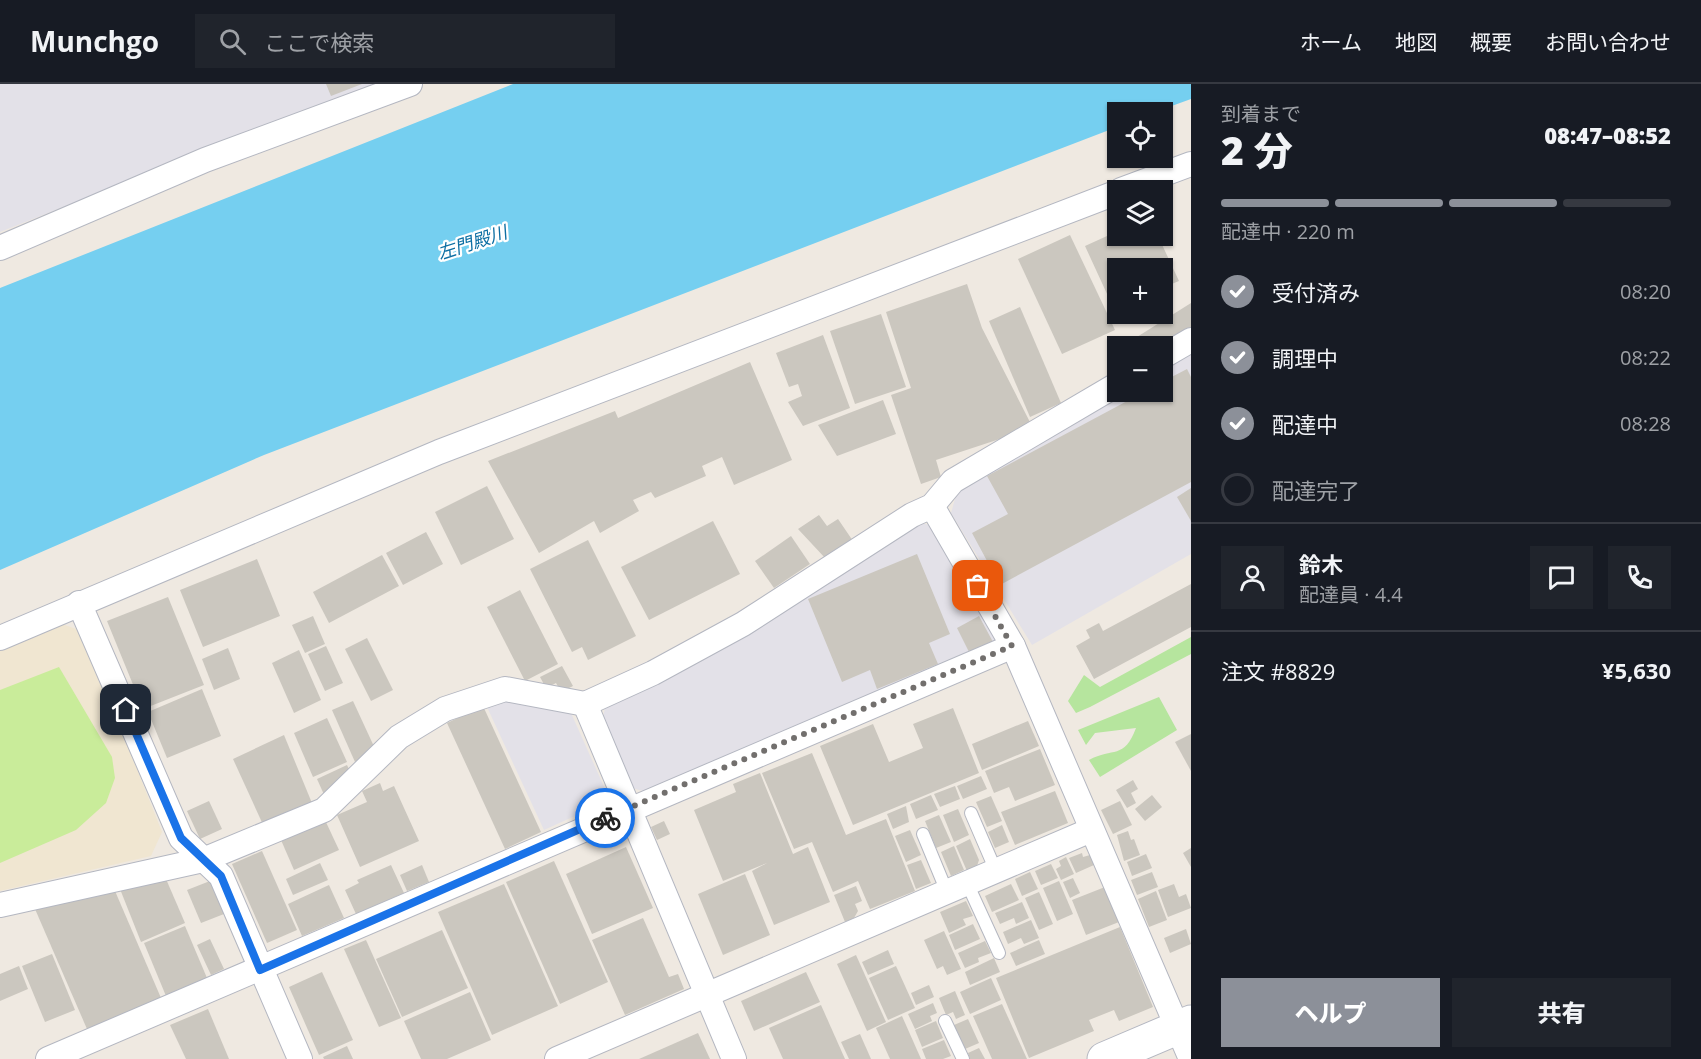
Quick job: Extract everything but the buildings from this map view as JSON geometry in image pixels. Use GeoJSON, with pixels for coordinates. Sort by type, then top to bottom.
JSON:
{"type":"FeatureCollection","features":[{"type":"Feature","properties":{"kind":"street"},"geometry":{"type":"LineString","coordinates":[[0,248],[205,160],[410,84]]}},
{"type":"Feature","properties":{"kind":"street"},"geometry":{"type":"LineString","coordinates":[[1148,180],[1191,164]]}},
{"type":"Feature","properties":{"kind":"street"},"geometry":{"type":"LineString","coordinates":[[0,638],[438,452],[1107,196]]}},
{"type":"Feature","properties":{"kind":"street"},"geometry":{"type":"LineString","coordinates":[[1173,351],[1191,340]]}},
{"type":"Feature","properties":{"kind":"street"},"geometry":{"type":"LineString","coordinates":[[0,904],[203,860],[324,810],[399,738],[444,709],[505,689],[585,704],[653,673],[742,624],[912,515],[932,506],[953,481],[1107,390]]}},
{"type":"Feature","properties":{"kind":"street"},"geometry":{"type":"LineString","coordinates":[[932,506],[1012,646],[1091,830],[1184,1025],[1191,1059]]}},
{"type":"Feature","properties":{"kind":"street"},"geometry":{"type":"LineString","coordinates":[[79,603],[181,838],[221,876],[300,1059]]}},
{"type":"Feature","properties":{"kind":"street"},"geometry":{"type":"LineString","coordinates":[[48,1059],[1012,646]]}},
{"type":"Feature","properties":{"kind":"street"},"geometry":{"type":"LineString","coordinates":[[585,704],[734,1059]]}},
{"type":"Feature","properties":{"kind":"street"},"geometry":{"type":"LineString","coordinates":[[557,1059],[1091,830]]}},
{"type":"Feature","properties":{"kind":"street"},"geometry":{"type":"LineString","coordinates":[[1104,1059],[1184,1025]]}},
{"type":"Feature","properties":{"kind":"lane"},"geometry":{"type":"LineString","coordinates":[[971,813],[996,871]]}},
{"type":"Feature","properties":{"kind":"lane"},"geometry":{"type":"LineString","coordinates":[[923,834],[999,953]]}},
{"type":"Feature","properties":{"kind":"lane"},"geometry":{"type":"LineString","coordinates":[[945,1021],[963,1059]]}},
{"type":"Feature","properties":{"kind":"shaded area"},"geometry":{"type":"Polygon","coordinates":[[[0,84],[374,84],[0,232],[0,84]]]}},
{"type":"Feature","properties":{"kind":"shaded area"},"geometry":{"type":"Polygon","coordinates":[[[1191,342],[1191,554],[1032,645],[951,513],[958,489],[1107,399],[1107,402],[1173,402],[1173,354],[1191,342]]]}},
{"type":"Feature","properties":{"kind":"shaded area"},"geometry":{"type":"Polygon","coordinates":[[[915,522],[930,525],[997,642],[646,792],[629,787],[603,717],[606,704],[915,522]]]}},
{"type":"Feature","properties":{"kind":"shaded area"},"geometry":{"type":"Polygon","coordinates":[[[59,623],[82,631],[162,832],[151,856],[0,891],[0,650],[59,623]]]}},
{"type":"Feature","properties":{"kind":"shaded area"},"geometry":{"type":"Polygon","coordinates":[[[512,697],[571,713],[610,800],[544,830],[487,707],[512,697]]]}},
{"type":"Feature","properties":{"kind":"green space"},"geometry":{"type":"Polygon","coordinates":[[[1191,637],[1191,654],[1090,707],[1076,713],[1068,701],[1084,675],[1100,687],[1191,637]]]}},
{"type":"Feature","properties":{"kind":"green space"},"geometry":{"type":"Polygon","coordinates":[[[59,667],[112,757],[115,778],[106,803],[76,830],[0,863],[0,690],[59,667]]]}},
{"type":"Feature","properties":{"kind":"green space"},"geometry":{"type":"Polygon","coordinates":[[[1159,697],[1177,730],[1100,777],[1089,760],[1122,749],[1132,738],[1136,728],[1095,733],[1086,745],[1078,730],[1159,697]]]}},
{"type":"Feature","properties":{"kind":"water","name":"左門殿川"},"geometry":{"type":"Polygon","coordinates":[[[513,84],[1191,84],[1191,99],[1173,106],[1173,102],[1107,102],[1107,131],[264,455],[0,570],[0,288],[513,84]]]}},
{"type":"Feature","properties":{"kind":"way so far"},"geometry":{"type":"LineString","coordinates":[[605,818],[1012,646],[978,586]]}},
{"type":"Feature","properties":{"kind":"route"},"geometry":{"type":"LineString","coordinates":[[126,710],[181,838],[221,876],[260,970],[605,818]]}}]}
